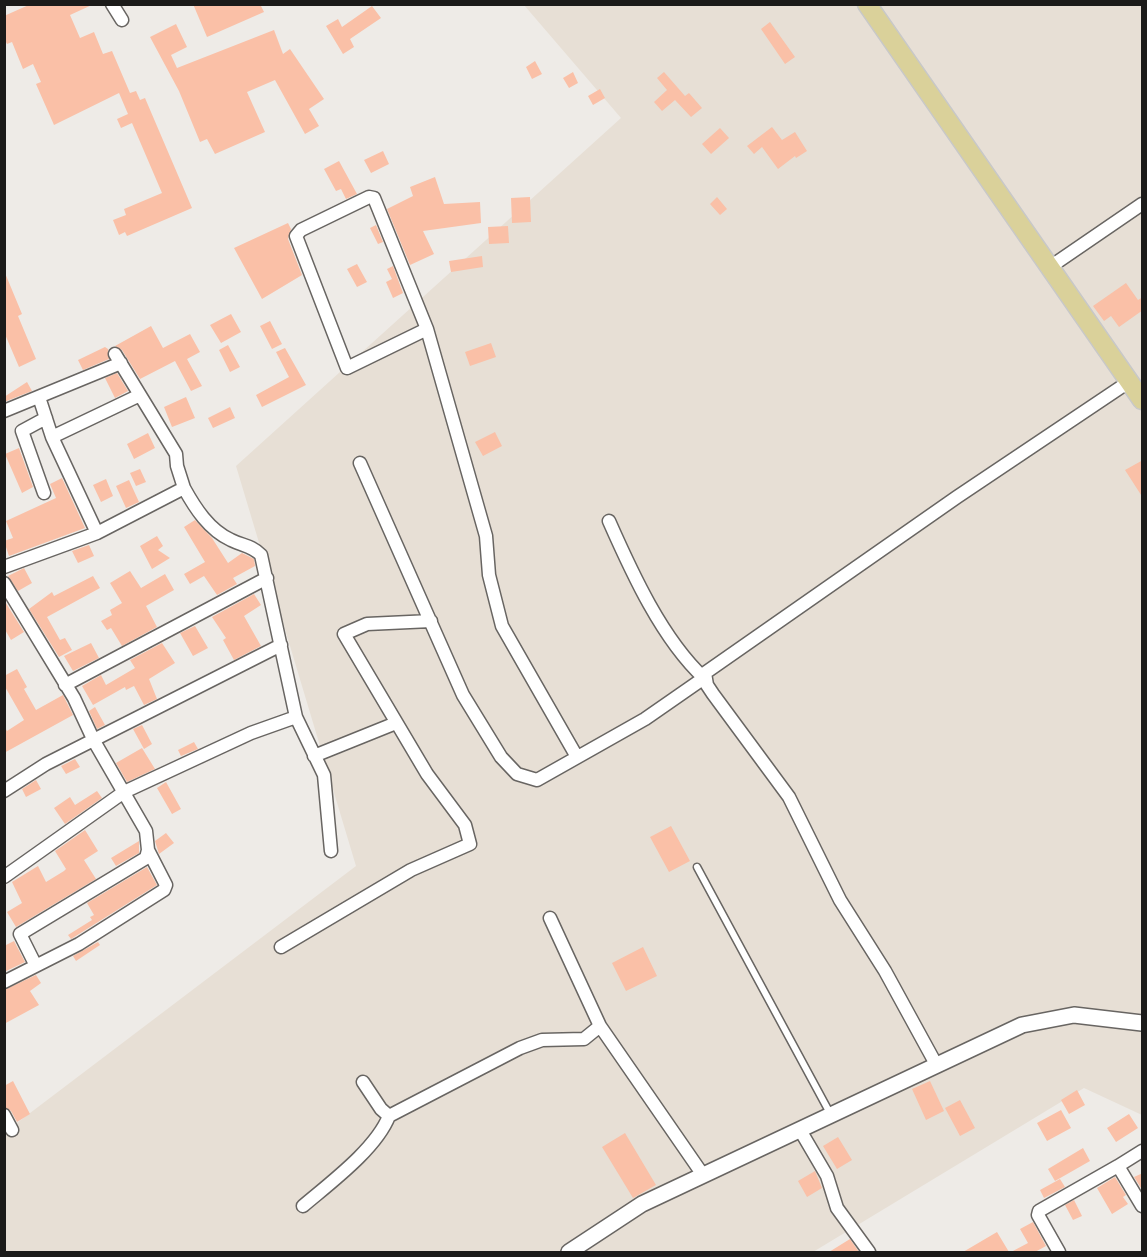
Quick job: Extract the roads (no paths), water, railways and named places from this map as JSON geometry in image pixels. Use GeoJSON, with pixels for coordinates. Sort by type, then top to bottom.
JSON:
{"type":"FeatureCollection","features":[{"type":"Feature","properties":{"kind":"main road"},"geometry":{"type":"LineString","coordinates":[[867,4],[1143,400]]}},
{"type":"Feature","properties":{"kind":"street"},"geometry":{"type":"LineString","coordinates":[[112,4],[122,20]]}},
{"type":"Feature","properties":{"kind":"street"},"geometry":{"type":"LineString","coordinates":[[427,329],[346,368],[296,236],[301,230],[372,197],[427,329],[486,536],[489,575],[502,626],[577,757]]}},
{"type":"Feature","properties":{"kind":"street"},"geometry":{"type":"LineString","coordinates":[[1050,267],[1143,204]]}},
{"type":"Feature","properties":{"kind":"street"},"geometry":{"type":"LineString","coordinates":[[4,411],[39,397],[118,358],[176,454],[184,488],[200,516],[230,540],[251,546],[261,555],[296,717],[324,775],[331,851]]}},
{"type":"Feature","properties":{"kind":"street"},"geometry":{"type":"LineString","coordinates":[[360,463],[463,695],[501,757],[517,774],[537,780],[645,719],[704,678],[708,670],[790,612],[1130,381]]}},
{"type":"Feature","properties":{"kind":"street"},"geometry":{"type":"LineString","coordinates":[[52,437],[140,395]]}},
{"type":"Feature","properties":{"kind":"street"},"geometry":{"type":"LineString","coordinates":[[39,397],[52,437],[97,533]]}},
{"type":"Feature","properties":{"kind":"street"},"geometry":{"type":"LineString","coordinates":[[44,493],[22,430],[46,418]]}},
{"type":"Feature","properties":{"kind":"street"},"geometry":{"type":"LineString","coordinates":[[4,567],[97,533],[184,488]]}},
{"type":"Feature","properties":{"kind":"street"},"geometry":{"type":"LineString","coordinates":[[609,521],[638,587],[691,666],[704,678],[789,797],[840,900],[885,971],[937,1066]]}},
{"type":"Feature","properties":{"kind":"street"},"geometry":{"type":"LineString","coordinates":[[65,685],[267,578]]}},
{"type":"Feature","properties":{"kind":"street"},"geometry":{"type":"LineString","coordinates":[[4,584],[65,685],[94,741],[146,831],[148,850],[146,858],[20,934],[35,964]]}},
{"type":"Feature","properties":{"kind":"street"},"geometry":{"type":"LineString","coordinates":[[281,947],[411,870],[470,844],[465,825],[427,774],[344,634],[367,624],[431,621]]}},
{"type":"Feature","properties":{"kind":"street"},"geometry":{"type":"LineString","coordinates":[[4,790],[46,764],[281,645]]}},
{"type":"Feature","properties":{"kind":"street"},"geometry":{"type":"LineString","coordinates":[[4,877],[124,792],[251,733],[296,717]]}},
{"type":"Feature","properties":{"kind":"street"},"geometry":{"type":"LineString","coordinates":[[315,756],[396,723]]}},
{"type":"Feature","properties":{"kind":"street"},"geometry":{"type":"LineString","coordinates":[[4,982],[35,964],[79,944],[164,890],[165,881],[148,850]]}},
{"type":"Feature","properties":{"kind":"street"},"geometry":{"type":"LineString","coordinates":[[550,918],[600,1026],[703,1175]]}},
{"type":"Feature","properties":{"kind":"street"},"geometry":{"type":"LineString","coordinates":[[569,1252],[642,1204],[1022,1025],[1074,1015],[1143,1023]]}},
{"type":"Feature","properties":{"kind":"street"},"geometry":{"type":"LineString","coordinates":[[303,1206],[350,1165],[385,1126],[389,1116],[520,1048],[542,1040],[584,1039],[600,1026]]}},
{"type":"Feature","properties":{"kind":"street"},"geometry":{"type":"LineString","coordinates":[[363,1082],[381,1109],[389,1116]]}},
{"type":"Feature","properties":{"kind":"street"},"geometry":{"type":"LineString","coordinates":[[4,1115],[12,1130]]}},
{"type":"Feature","properties":{"kind":"street"},"geometry":{"type":"LineString","coordinates":[[800,1130],[827,1176],[837,1208],[869,1252]]}},
{"type":"Feature","properties":{"kind":"street"},"geometry":{"type":"LineString","coordinates":[[1059,1252],[1038,1215],[1039,1211],[1143,1151]]}},
{"type":"Feature","properties":{"kind":"street"},"geometry":{"type":"LineString","coordinates":[[1118,1166],[1143,1206]]}},
{"type":"Feature","properties":{"kind":"lane"},"geometry":{"type":"LineString","coordinates":[[697,867],[831,1115]]}}]}
